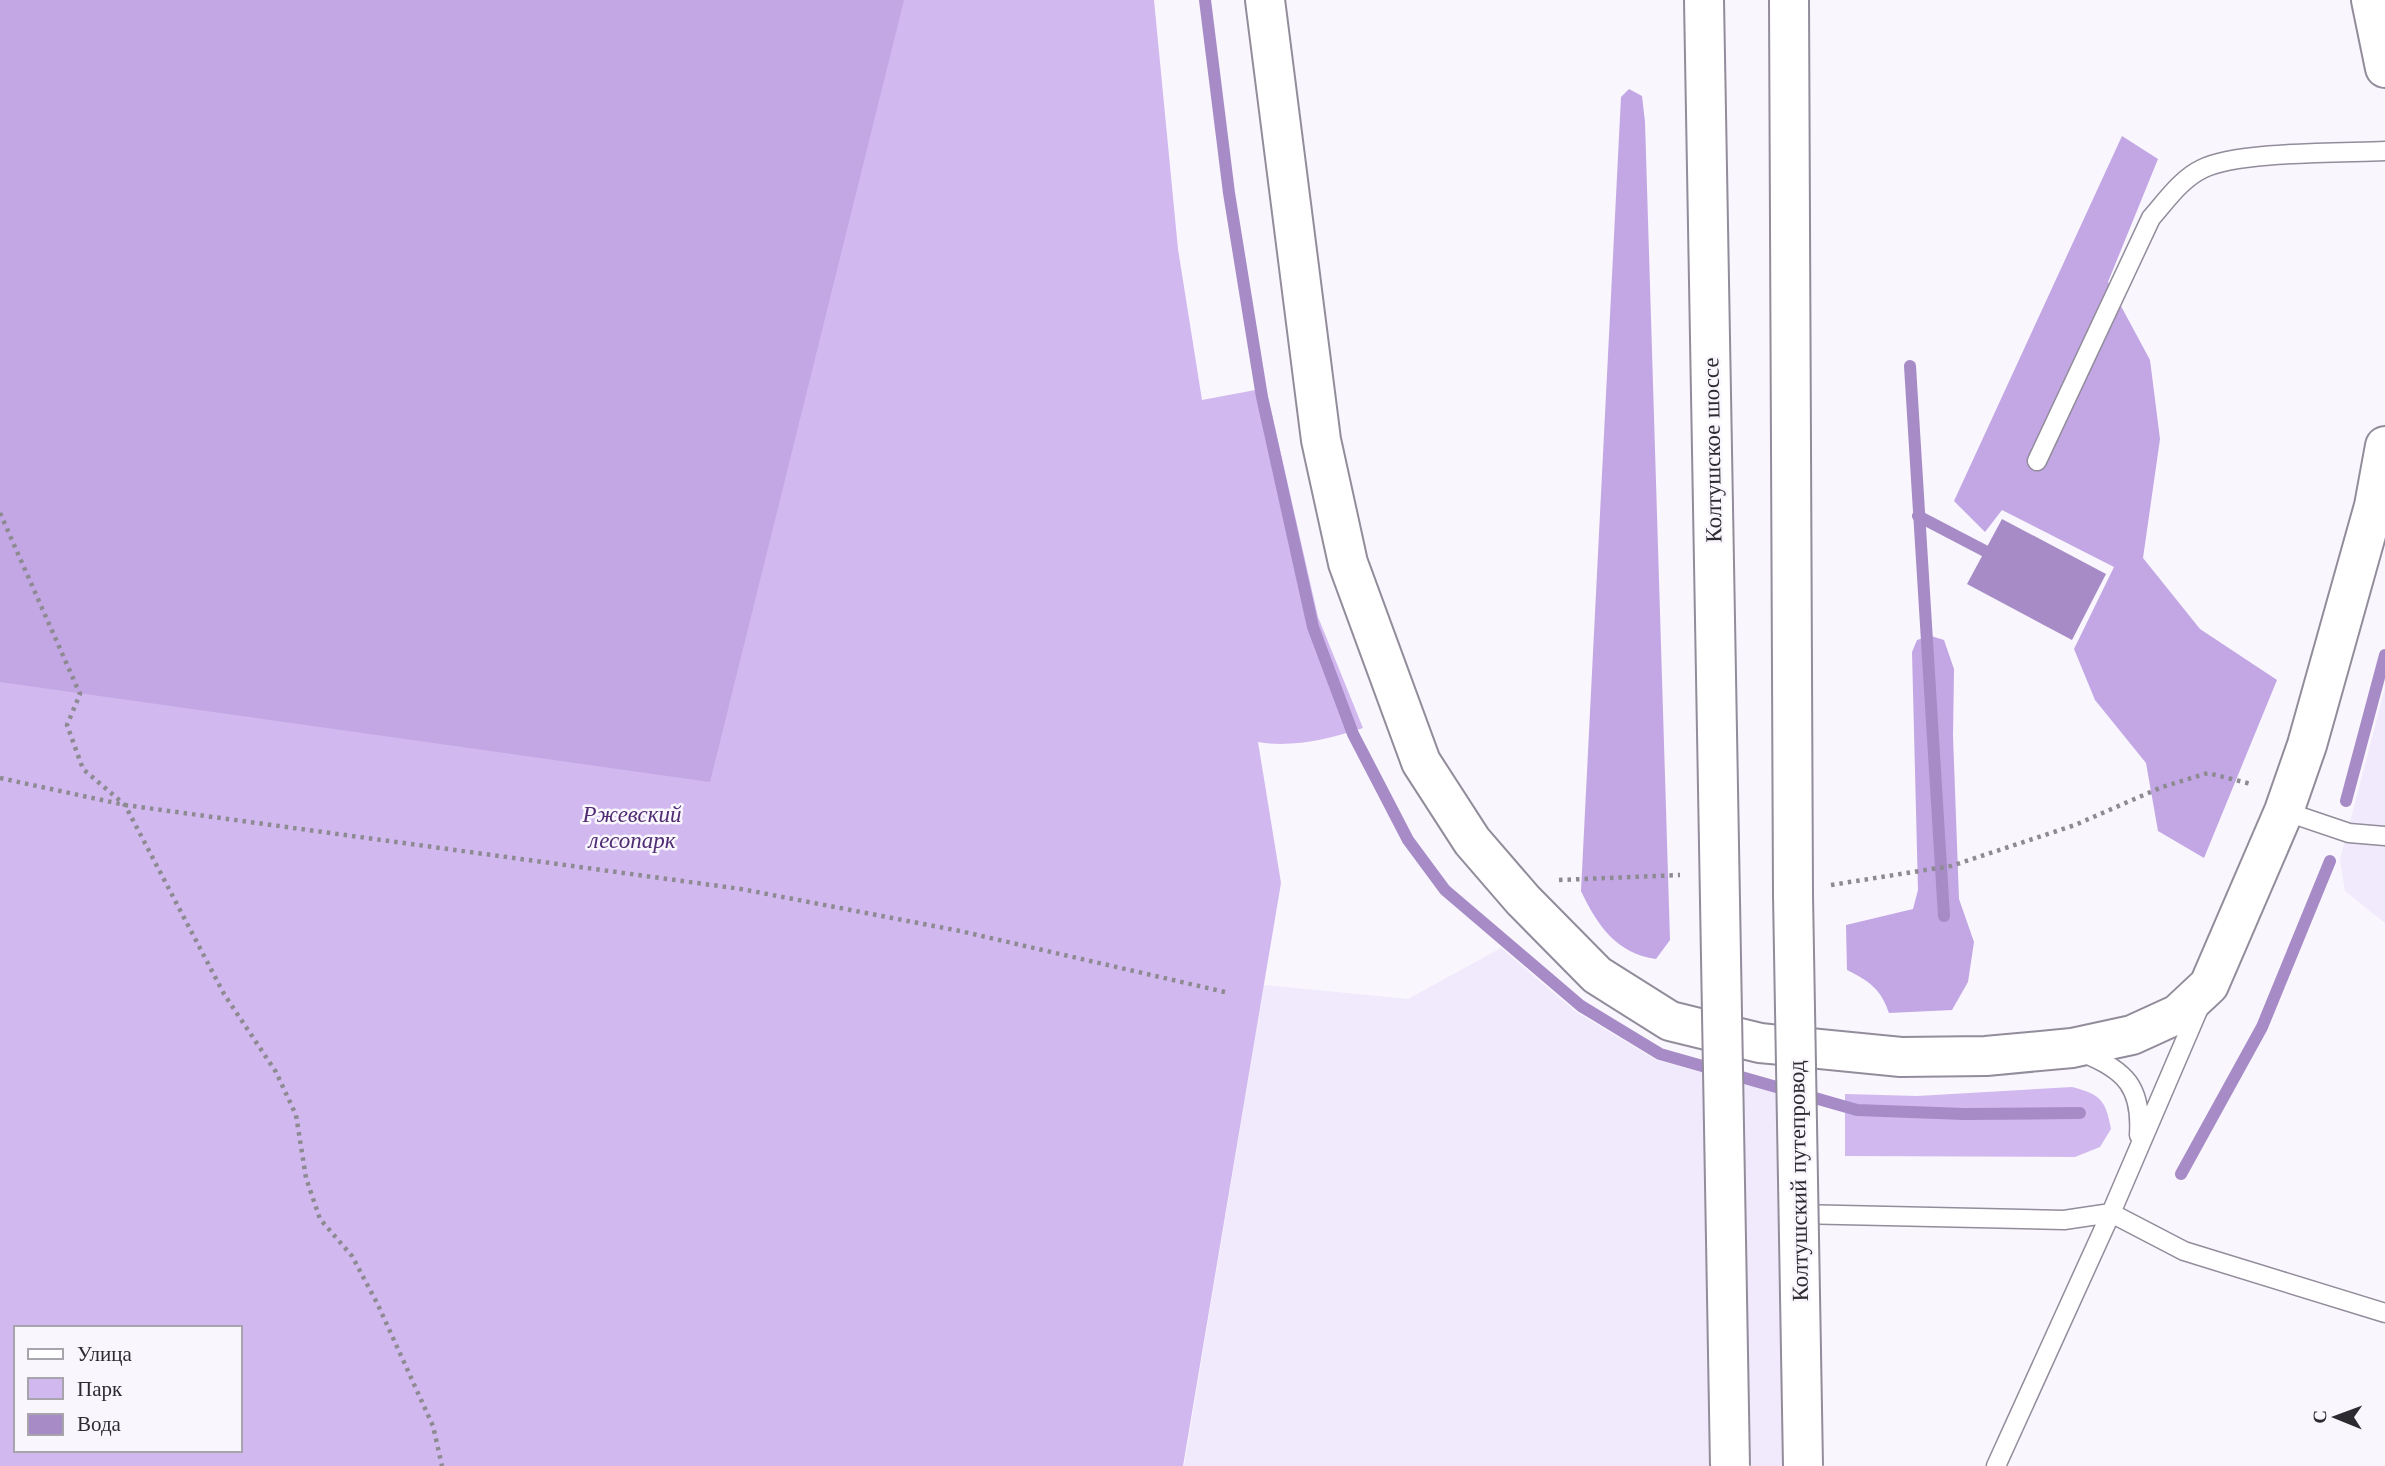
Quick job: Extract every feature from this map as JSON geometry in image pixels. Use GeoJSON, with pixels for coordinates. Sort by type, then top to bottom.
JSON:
{"type":"FeatureCollection","features":[{"type":"Feature","properties":{"kind":"main road"},"geometry":{"type":"LineString","coordinates":[[1265,0],[1321,440],[1348,563],[1421,762],[1472,841],[1523,900],[1597,975],[1670,1021],[1760,1043],[1901,1057],[1986,1056],[2072,1048],[2132,1035],[2178,1014],[2209,985],[2271,798],[2307,745],[2374,506],[2385,446]]}},
{"type":"Feature","properties":{"kind":"main road","name":"Колтушское шоссе"},"geometry":{"type":"LineString","coordinates":[[1704,0],[1730,1466]]}},
{"type":"Feature","properties":{"kind":"main road"},"geometry":{"type":"LineString","coordinates":[[1789,0],[1811,891]]}},
{"type":"Feature","properties":{"kind":"main road"},"geometry":{"type":"LineString","coordinates":[[2371,0],[2385,68]]}},
{"type":"Feature","properties":{"kind":"main road","name":"Колтушский путепровод"},"geometry":{"type":"LineString","coordinates":[[1803,1466],[1811,891]]}},
{"type":"Feature","properties":{"kind":"lane"},"geometry":{"type":"LineString","coordinates":[[2037,461],[2151,218],[2179,186],[2203,168],[2239,160],[2385,151]]}},
{"type":"Feature","properties":{"kind":"lane"},"geometry":{"type":"LineString","coordinates":[[2271,798],[2348,833],[2385,836]]}},
{"type":"Feature","properties":{"kind":"lane"},"geometry":{"type":"LineString","coordinates":[[1996,1466],[2111,1213],[2209,985]]}},
{"type":"Feature","properties":{"kind":"lane"},"geometry":{"type":"LineString","coordinates":[[2072,1048],[2112,1064],[2127,1079],[2141,1110],[2137,1153]]}},
{"type":"Feature","properties":{"kind":"lane"},"geometry":{"type":"LineString","coordinates":[[1785,1213],[2064,1220],[2111,1213],[2184,1251],[2385,1313]]}},
{"type":"Feature","properties":{"kind":"path"},"geometry":{"type":"LineString","coordinates":[[0,513],[80,694],[68,725],[83,769],[125,805],[224,994],[276,1072],[296,1115],[306,1178],[320,1219],[352,1256],[378,1305],[433,1426],[442,1466]]}},
{"type":"Feature","properties":{"kind":"path"},"geometry":{"type":"LineString","coordinates":[[1811,891],[1951,866],[2075,825],[2162,787],[2208,773],[2271,798]]}},
{"type":"Feature","properties":{"kind":"path"},"geometry":{"type":"LineString","coordinates":[[0,778],[125,805],[741,889],[960,931],[1225,992]]}},
{"type":"Feature","properties":{"kind":"path"},"geometry":{"type":"LineString","coordinates":[[1550,880],[1684,875]]}},
{"type":"Feature","properties":{"kind":"shaded area"},"geometry":{"type":"Polygon","coordinates":[[[0,0],[904,0],[710,782],[0,682],[0,0]]]}},
{"type":"Feature","properties":{"kind":"shaded area"},"geometry":{"type":"Polygon","coordinates":[[[1629,89],[1642,96],[1645,122],[1670,940],[1656,959],[1630,951],[1610,936],[1601,926],[1581,891],[1621,97],[1629,89]]]}},
{"type":"Feature","properties":{"kind":"shaded area"},"geometry":{"type":"Polygon","coordinates":[[[2122,136],[2158,159],[2108,282],[2150,360],[2160,439],[2143,558],[2200,629],[2277,680],[2204,858],[2158,831],[2146,763],[2095,700],[2074,649],[2114,567],[2002,510],[1985,532],[1954,501],[2122,136]]]}},
{"type":"Feature","properties":{"kind":"shaded area"},"geometry":{"type":"Polygon","coordinates":[[[1931,636],[1944,640],[1954,669],[1953,736],[1959,899],[1974,942],[1968,982],[1952,1010],[1889,1013],[1873,987],[1847,970],[1846,925],[1913,909],[1918,890],[1912,652],[1917,640],[1931,636]]]}},
{"type":"Feature","properties":{"kind":"shaded area"},"geometry":{"type":"Polygon","coordinates":[[[2385,688],[2385,923],[2345,891],[2340,860],[2385,688]]]}},
{"type":"Feature","properties":{"kind":"shaded area"},"geometry":{"type":"Polygon","coordinates":[[[1501,948],[1576,1012],[1656,1060],[1775,1092],[1810,1466],[1184,1466],[1264,985],[1408,999],[1501,948]]]}},
{"type":"Feature","properties":{"kind":"green space","name":"Ржевский лесопарк"},"geometry":{"type":"Polygon","coordinates":[[[0,0],[1154,0],[1178,249],[1202,400],[1266,388],[1318,617],[1363,728],[1310,741],[1284,744],[1258,742],[1281,883],[1183,1466],[0,1466],[0,0]]]}},
{"type":"Feature","properties":{"kind":"green space"},"geometry":{"type":"Polygon","coordinates":[[[2072,1087],[2089,1092],[2100,1100],[2107,1111],[2111,1129],[2100,1147],[2075,1157],[1845,1156],[1845,1094],[1917,1096],[2072,1087]]]}},
{"type":"Feature","properties":{"kind":"water"},"geometry":{"type":"Polygon","coordinates":[[[2002,519],[2106,574],[2072,640],[1967,584],[2002,519]]]}},
{"type":"Feature","properties":{"kind":"waterway"},"geometry":{"type":"LineString","coordinates":[[1205,0],[1229,193],[1262,397],[1313,627],[1353,734],[1408,840],[1445,890],[1581,1006],[1660,1054],[1857,1110],[1964,1114],[2080,1113]]}},
{"type":"Feature","properties":{"kind":"waterway"},"geometry":{"type":"LineString","coordinates":[[1910,366],[1944,916]]}},
{"type":"Feature","properties":{"kind":"waterway"},"geometry":{"type":"LineString","coordinates":[[1918,516],[1985,551]]}},
{"type":"Feature","properties":{"kind":"waterway"},"geometry":{"type":"LineString","coordinates":[[2346,801],[2385,655]]}},
{"type":"Feature","properties":{"kind":"waterway"},"geometry":{"type":"LineString","coordinates":[[2181,1174],[2262,1027],[2330,861]]}}]}
